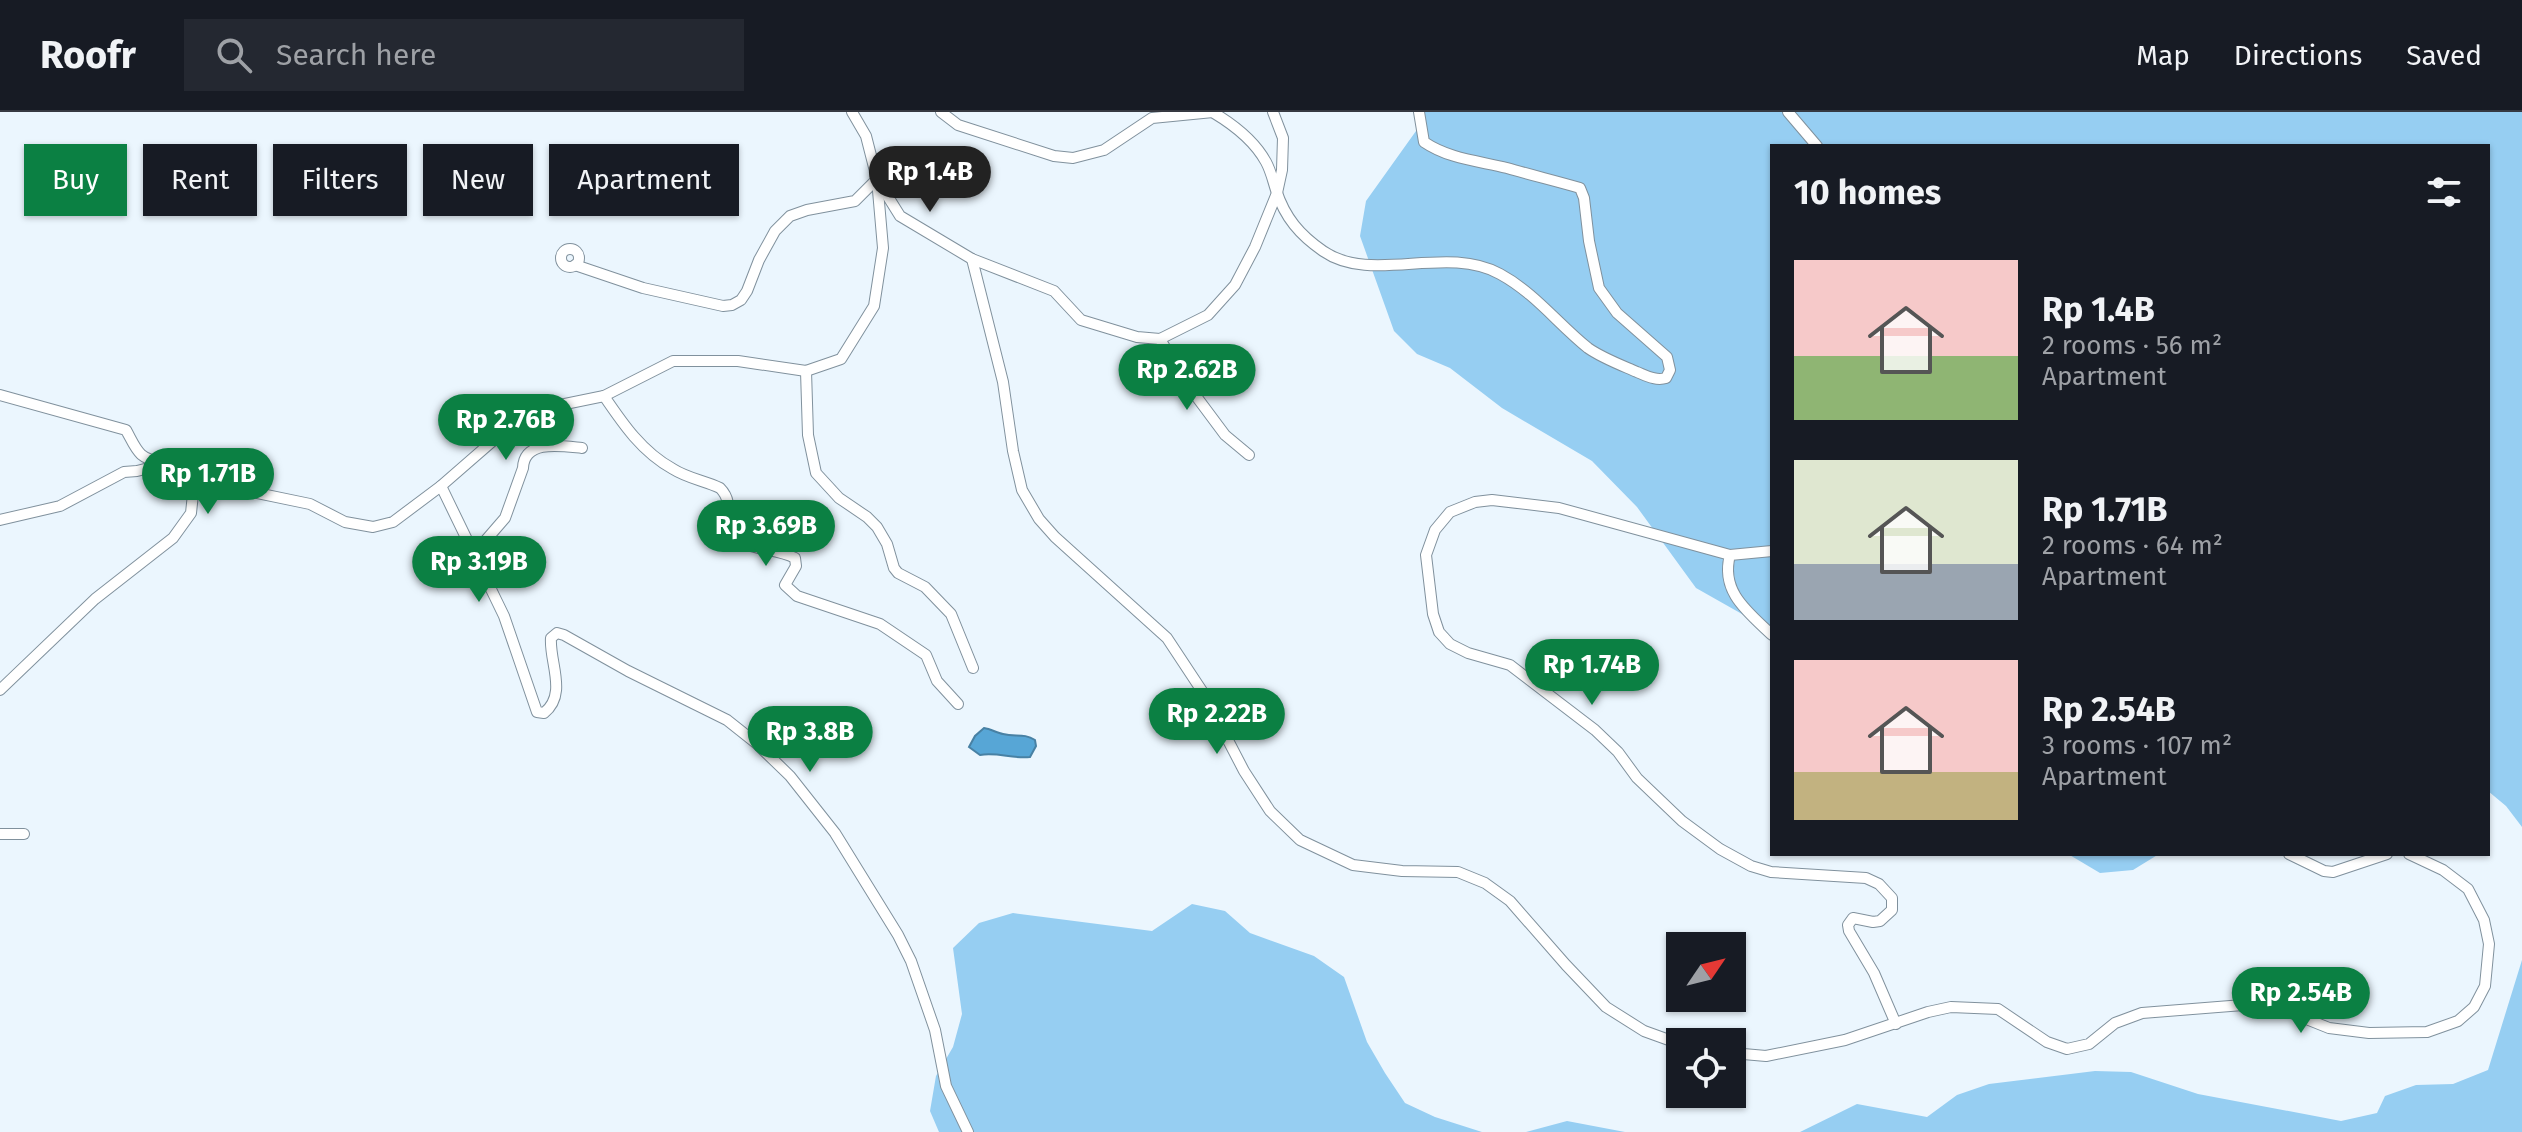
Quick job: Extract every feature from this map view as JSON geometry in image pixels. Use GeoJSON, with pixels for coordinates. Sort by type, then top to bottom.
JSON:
{"type":"FeatureCollection","features":[{"type":"Feature","properties":{"kind":"street"},"geometry":{"type":"LineString","coordinates":[[0,395],[126,430],[139,453],[147,460],[168,463],[189,474],[215,477],[238,489],[310,504],[345,522],[373,527],[393,522],[441,486],[526,412],[604,396],[673,361],[738,361],[806,371],[841,359],[874,306],[883,248],[877,179],[866,136],[852,112]]}},
{"type":"Feature","properties":{"kind":"street"},"geometry":{"type":"LineString","coordinates":[[941,112],[958,125],[1054,156],[1073,158],[1104,150],[1152,118],[1213,112],[1252,142],[1266,162],[1277,193],[1301,235],[1328,254],[1355,262],[1391,266],[1458,260],[1488,267],[1536,299],[1590,349],[1658,380],[1666,378],[1670,370],[1667,357],[1617,313],[1599,288],[1580,188],[1467,161],[1433,148],[1424,142],[1419,112]]}},
{"type":"Feature","properties":{"kind":"street"},"geometry":{"type":"LineString","coordinates":[[877,179],[900,216],[972,259],[1054,291],[1081,320],[1137,337],[1160,339],[1208,315],[1235,285],[1255,247],[1277,193],[1284,152],[1283,138],[1273,112]]}},
{"type":"Feature","properties":{"kind":"street"},"geometry":{"type":"LineString","coordinates":[[1788,112],[1815,144]]}},
{"type":"Feature","properties":{"kind":"street"},"geometry":{"type":"LineString","coordinates":[[575,265],[643,288],[723,306],[732,305],[741,300],[747,291],[775,231],[790,216],[855,201],[877,179]]}},
{"type":"Feature","properties":{"kind":"street"},"geometry":{"type":"LineString","coordinates":[[972,259],[1003,382],[1022,490],[1039,519],[1055,537],[1167,638],[1204,694],[1244,771],[1270,811],[1300,840],[1353,865],[1402,871],[1458,872],[1485,883],[1510,901],[1606,1007],[1644,1031],[1666,1039]]}},
{"type":"Feature","properties":{"kind":"street"},"geometry":{"type":"LineString","coordinates":[[1160,339],[1187,384],[1225,435],[1249,455]]}},
{"type":"Feature","properties":{"kind":"street"},"geometry":{"type":"LineString","coordinates":[[806,371],[808,435],[816,473],[839,498],[877,527],[898,573],[925,587],[951,614],[973,668]]}},
{"type":"Feature","properties":{"kind":"street"},"geometry":{"type":"LineString","coordinates":[[604,396],[631,436],[656,457],[674,470],[706,481],[725,493],[729,503],[728,530],[735,539],[753,548],[795,558],[796,566],[785,585],[790,591],[880,624],[926,655],[937,681],[958,704]]}},
{"type":"Feature","properties":{"kind":"street"},"geometry":{"type":"LineString","coordinates":[[473,555],[505,518],[523,460],[530,453],[545,445],[582,448]]}},
{"type":"Feature","properties":{"kind":"street"},"geometry":{"type":"LineString","coordinates":[[0,520],[60,506],[124,472],[168,463]]}},
{"type":"Feature","properties":{"kind":"street"},"geometry":{"type":"LineString","coordinates":[[0,690],[95,599],[173,538],[191,513],[195,475]]}},
{"type":"Feature","properties":{"kind":"street"},"geometry":{"type":"LineString","coordinates":[[441,486],[504,616],[537,712],[544,713],[551,706],[557,674],[551,638],[557,633],[727,720],[790,776],[835,833],[898,935],[911,961],[935,1030],[946,1086],[968,1132]]}},
{"type":"Feature","properties":{"kind":"street"},"geometry":{"type":"LineString","coordinates":[[1770,551],[1730,555],[1559,508],[1492,500],[1475,502],[1450,512],[1435,530],[1426,555],[1433,614],[1439,632],[1450,644],[1468,653],[1510,665],[1595,730],[1618,752],[1637,778],[1699,834],[1751,866],[1771,872],[1866,878],[1884,888],[1894,905],[1889,915],[1873,922],[1853,918],[1848,925],[1874,973],[1896,1024]]}},
{"type":"Feature","properties":{"kind":"street"},"geometry":{"type":"LineString","coordinates":[[1730,555],[1726,568],[1729,586],[1770,633]]}},
{"type":"Feature","properties":{"kind":"street"},"geometry":{"type":"LineString","coordinates":[[0,834],[24,834]]}},
{"type":"Feature","properties":{"kind":"street"},"geometry":{"type":"LineString","coordinates":[[2293,856],[2324,871],[2333,872],[2381,856]]}},
{"type":"Feature","properties":{"kind":"street"},"geometry":{"type":"LineString","coordinates":[[1746,1054],[1766,1056],[1845,1040],[1951,1007],[1991,1008],[2004,1013],[2047,1042],[2067,1049],[2089,1044],[2115,1023],[2130,1016],[2201,1007],[2262,1005],[2284,1010],[2329,1028],[2369,1033],[2412,1034],[2441,1028],[2466,1015],[2480,998],[2487,969],[2487,931],[2478,905],[2463,884],[2413,856]]}},
{"type":"Feature","properties":{"kind":"shaded area"},"geometry":{"type":"Polygon","coordinates":[[[1424,112],[2522,112],[2522,827],[2506,806],[2490,793],[2490,144],[1770,144],[1770,630],[1696,588],[1637,507],[1592,461],[1502,408],[1450,368],[1417,354],[1394,331],[1360,236],[1366,201],[1421,124],[1424,112]]]}},
{"type":"Feature","properties":{"kind":"shaded area"},"geometry":{"type":"Polygon","coordinates":[[[984,728],[1027,737],[1035,740],[1036,746],[1030,757],[980,755],[969,747],[984,728]]]}},
{"type":"Feature","properties":{"kind":"shaded area"},"geometry":{"type":"Polygon","coordinates":[[[2071,856],[2156,856],[2133,870],[2100,873],[2071,856]]]}},
{"type":"Feature","properties":{"kind":"shaded area"},"geometry":{"type":"Polygon","coordinates":[[[1192,904],[1225,911],[1250,933],[1314,956],[1344,977],[1367,1042],[1405,1103],[1435,1117],[1482,1132],[939,1132],[930,1111],[936,1076],[953,1047],[962,1014],[953,948],[979,923],[1013,913],[1152,931],[1192,904]]]}},
{"type":"Feature","properties":{"kind":"shaded area"},"geometry":{"type":"Polygon","coordinates":[[[2522,960],[2522,1132],[1800,1132],[1857,1104],[1927,1117],[1957,1095],[1989,1084],[2095,1071],[2131,1072],[2198,1094],[2341,1121],[2377,1113],[2385,1096],[2416,1085],[2453,1084],[2488,1070],[2522,960]]]}},
{"type":"Feature","properties":{"kind":"shaded area"},"geometry":{"type":"Polygon","coordinates":[[[1567,1121],[1625,1132],[1526,1132],[1567,1121]]]}}]}
